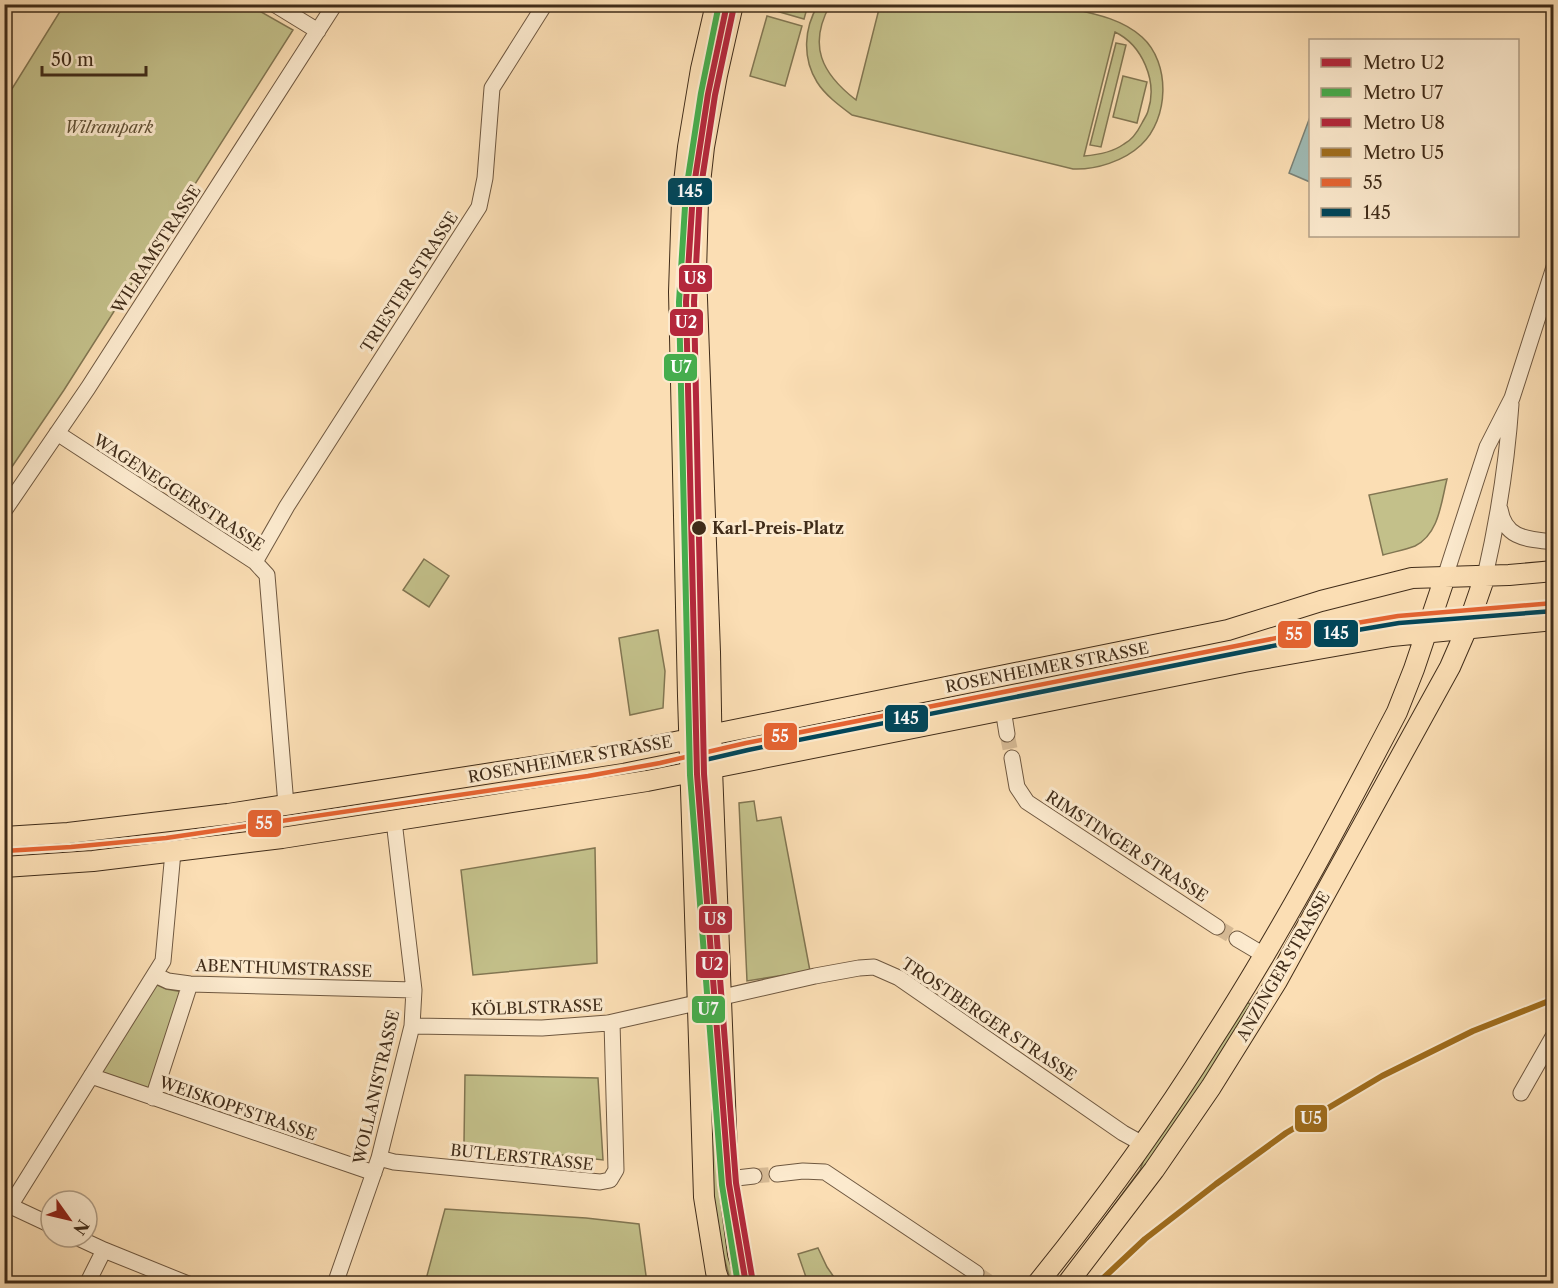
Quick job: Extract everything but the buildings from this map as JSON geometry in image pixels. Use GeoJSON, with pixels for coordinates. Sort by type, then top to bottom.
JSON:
{"type":"FeatureCollection","features":[{"type":"Feature","properties":{"kind":"main road"},"geometry":{"type":"LineString","coordinates":[[716,4],[701,69],[688,147],[682,200],[679,292],[689,739],[704,1197],[720,1284]]}},
{"type":"Feature","properties":{"kind":"main road"},"geometry":{"type":"LineString","coordinates":[[733,4],[704,147],[698,201],[696,272],[712,769],[730,995],[728,1179],[738,1254],[747,1284]]}},
{"type":"Feature","properties":{"kind":"main road","name":"ROSENHEIMER STRASSE"},"geometry":{"type":"LineString","coordinates":[[4,837],[122,827],[286,805],[621,753],[1228,630],[1321,601],[1412,578],[1554,571]]}},
{"type":"Feature","properties":{"kind":"main road","name":"ANZINGER STRASSE"},"geometry":{"type":"LineString","coordinates":[[1067,1284],[1166,1153],[1211,1087],[1277,981],[1450,667],[1467,628],[1485,576]]}},
{"type":"Feature","properties":{"kind":"main road","name":"ANZINGER STRASSE"},"geometry":{"type":"LineString","coordinates":[[1037,1284],[1075,1237],[1143,1144],[1212,1040],[1264,955],[1397,712],[1445,577]]}},
{"type":"Feature","properties":{"kind":"main road","name":"ROSENHEIMER STRASSE"},"geometry":{"type":"LineString","coordinates":[[4,867],[173,852],[282,838],[624,785],[1244,662],[1392,636],[1554,620]]}},
{"type":"Feature","properties":{"kind":"street"},"geometry":{"type":"LineString","coordinates":[[274,4],[318,31]]}},
{"type":"Feature","properties":{"kind":"street","name":"WILRAMSTRASSE"},"geometry":{"type":"LineString","coordinates":[[4,512],[88,387],[335,4]]}},
{"type":"Feature","properties":{"kind":"street","name":"TRIESTER STRASSE"},"geometry":{"type":"LineString","coordinates":[[255,562],[287,506],[478,207],[485,178],[492,88],[545,4]]}},
{"type":"Feature","properties":{"kind":"street"},"geometry":{"type":"LineString","coordinates":[[1445,577],[1487,447],[1512,398],[1554,267]]}},
{"type":"Feature","properties":{"kind":"street"},"geometry":{"type":"LineString","coordinates":[[1485,576],[1508,448],[1512,398]]}},
{"type":"Feature","properties":{"kind":"street","name":"WAGENEGGERSTRASSE"},"geometry":{"type":"LineString","coordinates":[[57,433],[255,562],[267,575],[286,805]]}},
{"type":"Feature","properties":{"kind":"street"},"geometry":{"type":"LineString","coordinates":[[1499,503],[1505,526],[1512,533],[1529,539],[1554,542]]}},
{"type":"Feature","properties":{"kind":"street"},"geometry":{"type":"LineString","coordinates":[[1003,709],[1007,734]]}},
{"type":"Feature","properties":{"kind":"street","name":"RIMSTINGER STRASSE"},"geometry":{"type":"LineString","coordinates":[[1012,758],[1017,787],[1027,802],[1217,927]]}},
{"type":"Feature","properties":{"kind":"street","name":"WOLLANISTRASSE"},"geometry":{"type":"LineString","coordinates":[[335,1284],[376,1166],[412,1026],[414,990],[394,821]]}},
{"type":"Feature","properties":{"kind":"street"},"geometry":{"type":"LineString","coordinates":[[39,1219],[8,1205],[163,961],[173,852]]}},
{"type":"Feature","properties":{"kind":"street"},"geometry":{"type":"LineString","coordinates":[[1237,939],[1264,955]]}},
{"type":"Feature","properties":{"kind":"street","name":"TROSTBERGER STRASSE"},"geometry":{"type":"LineString","coordinates":[[698,1002],[859,968],[879,968],[899,978],[1143,1144]]}},
{"type":"Feature","properties":{"kind":"street","name":"ABENTHUMSTRASSE"},"geometry":{"type":"LineString","coordinates":[[155,975],[168,981],[190,984],[414,990]]}},
{"type":"Feature","properties":{"kind":"street"},"geometry":{"type":"LineString","coordinates":[[153,1098],[190,984]]}},
{"type":"Feature","properties":{"kind":"street","name":"KÖLBLSTRASSE"},"geometry":{"type":"LineString","coordinates":[[412,1026],[542,1028],[612,1022],[698,1002]]}},
{"type":"Feature","properties":{"kind":"street","name":"BUTLERSTRASSE"},"geometry":{"type":"LineString","coordinates":[[376,1166],[394,1162],[600,1182],[610,1180],[616,1170],[612,1022]]}},
{"type":"Feature","properties":{"kind":"street"},"geometry":{"type":"LineString","coordinates":[[1521,1093],[1554,1035]]}},
{"type":"Feature","properties":{"kind":"street","name":"WEISKOPFSTRASSE"},"geometry":{"type":"LineString","coordinates":[[91,1076],[153,1098],[376,1166]]}},
{"type":"Feature","properties":{"kind":"street"},"geometry":{"type":"LineString","coordinates":[[777,1174],[803,1171],[825,1172],[976,1273]]}},
{"type":"Feature","properties":{"kind":"street"},"geometry":{"type":"LineString","coordinates":[[728,1179],[754,1176]]}},
{"type":"Feature","properties":{"kind":"street"},"geometry":{"type":"LineString","coordinates":[[99,1248],[188,1284]]}},
{"type":"Feature","properties":{"kind":"street"},"geometry":{"type":"LineString","coordinates":[[87,1284],[104,1250]]}},
{"type":"Feature","properties":{"kind":"green space"},"geometry":{"type":"Polygon","coordinates":[[[770,4],[808,5],[804,19],[769,9],[770,4]]]}},
{"type":"Feature","properties":{"kind":"green space"},"geometry":{"type":"Polygon","coordinates":[[[1052,4],[1111,19],[1142,37],[1158,61],[1163,91],[1157,121],[1141,145],[1126,156],[1100,166],[1073,169],[852,115],[824,91],[812,73],[807,53],[810,23],[818,5],[830,5],[823,19],[820,33],[819,46],[822,57],[834,79],[856,100],[880,5],[1052,4]],[[1115,32],[1084,156],[1120,147],[1137,132],[1148,112],[1151,100],[1149,76],[1140,55],[1125,38],[1115,32]]]}},
{"type":"Feature","properties":{"kind":"green space","name":"Wilrampark"},"geometry":{"type":"Polygon","coordinates":[[[64,5],[249,5],[293,30],[64,390],[5,477],[5,100],[64,5]]]}},
{"type":"Feature","properties":{"kind":"green space"},"geometry":{"type":"Polygon","coordinates":[[[767,16],[802,26],[785,86],[750,76],[767,16]]]}},
{"type":"Feature","properties":{"kind":"green space"},"geometry":{"type":"Polygon","coordinates":[[[1116,43],[1126,45],[1101,147],[1090,145],[1116,43]]]}},
{"type":"Feature","properties":{"kind":"green space"},"geometry":{"type":"Polygon","coordinates":[[[1123,76],[1147,82],[1137,123],[1113,117],[1123,76]]]}},
{"type":"Feature","properties":{"kind":"green space"},"geometry":{"type":"Polygon","coordinates":[[[1447,479],[1441,508],[1429,534],[1415,546],[1383,555],[1369,495],[1447,479]]]}},
{"type":"Feature","properties":{"kind":"green space"},"geometry":{"type":"Polygon","coordinates":[[[424,559],[449,576],[429,607],[403,590],[424,559]]]}},
{"type":"Feature","properties":{"kind":"green space"},"geometry":{"type":"Polygon","coordinates":[[[658,630],[665,671],[663,708],[630,715],[619,638],[658,630]]]}},
{"type":"Feature","properties":{"kind":"green space"},"geometry":{"type":"Polygon","coordinates":[[[754,801],[757,821],[781,817],[810,971],[747,981],[739,803],[754,801]]]}},
{"type":"Feature","properties":{"kind":"green space"},"geometry":{"type":"Polygon","coordinates":[[[699,815],[703,815],[706,910],[711,920],[711,983],[705,982],[699,815]]]}},
{"type":"Feature","properties":{"kind":"green space"},"geometry":{"type":"Polygon","coordinates":[[[595,848],[597,963],[473,975],[461,870],[595,848]]]}},
{"type":"Feature","properties":{"kind":"green space"},"geometry":{"type":"Polygon","coordinates":[[[155,984],[183,992],[151,1092],[97,1073],[155,984]]]}},
{"type":"Feature","properties":{"kind":"green space"},"geometry":{"type":"Polygon","coordinates":[[[1245,1002],[1254,1005],[1184,1114],[1095,1238],[1092,1235],[1140,1170],[1146,1154],[1245,1002]]]}},
{"type":"Feature","properties":{"kind":"green space"},"geometry":{"type":"Polygon","coordinates":[[[711,1022],[715,1025],[740,1283],[731,1283],[717,1231],[712,1184],[706,1025],[711,1022]]]}},
{"type":"Feature","properties":{"kind":"green space"},"geometry":{"type":"Polygon","coordinates":[[[465,1075],[598,1078],[603,1160],[464,1143],[465,1075]]]}},
{"type":"Feature","properties":{"kind":"green space"},"geometry":{"type":"Polygon","coordinates":[[[445,1209],[586,1218],[639,1224],[647,1283],[425,1283],[445,1209]]]}},
{"type":"Feature","properties":{"kind":"green space"},"geometry":{"type":"Polygon","coordinates":[[[818,1248],[838,1283],[808,1283],[798,1254],[818,1248]]]}},
{"type":"Feature","properties":{"kind":"water"},"geometry":{"type":"Polygon","coordinates":[[[1309,120],[1309,182],[1289,173],[1309,120]]]}},
{"type":"Feature","properties":{"kind":"tunnel"},"geometry":{"type":"LineString","coordinates":[[1007,734],[1012,758]]}},
{"type":"Feature","properties":{"kind":"tunnel"},"geometry":{"type":"LineString","coordinates":[[1217,927],[1237,939]]}},
{"type":"Feature","properties":{"kind":"tunnel"},"geometry":{"type":"LineString","coordinates":[[754,1176],[777,1174]]}},
{"type":"Feature","properties":{"kind":"tunnel"},"geometry":{"type":"LineString","coordinates":[[976,1273],[992,1284]]}},
{"type":"Feature","properties":{"kind":"metro line","name":"U7"},"geometry":{"type":"LineString","coordinates":[[719,4],[701,93],[686,191],[679,302],[690,775],[722,1185],[738,1284]]}},
{"type":"Feature","properties":{"kind":"metro line","name":"U2"},"geometry":{"type":"LineString","coordinates":[[727,4],[708,94],[693,192],[686,302],[697,774],[729,1184],[746,1284]]}},
{"type":"Feature","properties":{"kind":"metro line","name":"U8"},"geometry":{"type":"LineString","coordinates":[[734,6],[715,95],[700,193],[694,302],[704,774],[736,1183],[753,1283]]}},
{"type":"Feature","properties":{"kind":"metro line","name":"U5"},"geometry":{"type":"LineString","coordinates":[[1097,1284],[1145,1239],[1286,1133],[1382,1076],[1473,1031],[1554,999]]}},
{"type":"Feature","properties":{"kind":"transit line","name":"145"},"geometry":{"type":"LineString","coordinates":[[697,756],[687,292],[689,201],[708,70],[723,6]]}},
{"type":"Feature","properties":{"kind":"transit line","name":"55"},"geometry":{"type":"LineString","coordinates":[[4,851],[166,838],[588,776],[1327,628],[1398,616],[1554,603]]}},
{"type":"Feature","properties":{"kind":"transit line","name":"145"},"geometry":{"type":"LineString","coordinates":[[692,763],[1328,635],[1399,623],[1554,611]]}},
{"type":"Feature","properties":{"kind":"place","name":"Karl-Preis-Platz"},"geometry":{"type":"Point","coordinates":[699,528]}}]}
